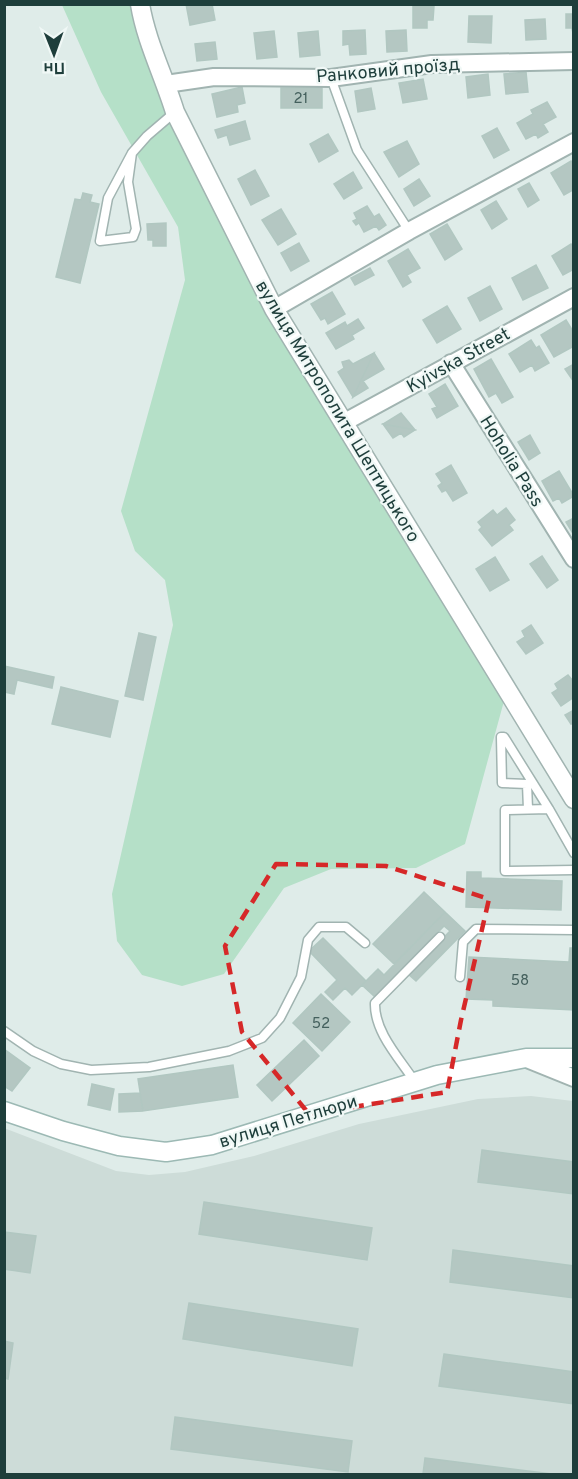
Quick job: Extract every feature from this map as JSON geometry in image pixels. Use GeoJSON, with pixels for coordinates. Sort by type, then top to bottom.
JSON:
{"type":"FeatureCollection","features":[{"type":"Feature","properties":{"kind":"street","name":"вулиця Митрополита Шептицького"},"geometry":{"type":"LineString","coordinates":[[140,4],[143,22],[175,112],[273,309],[572,794]]}},
{"type":"Feature","properties":{"kind":"street","name":"Ранковий проїзд"},"geometry":{"type":"LineString","coordinates":[[166,84],[214,77],[331,78],[432,64],[573,61]]}},
{"type":"Feature","properties":{"kind":"street"},"geometry":{"type":"LineString","coordinates":[[273,309],[409,231],[573,142]]}},
{"type":"Feature","properties":{"kind":"street","name":"Kyivska Street"},"geometry":{"type":"LineString","coordinates":[[343,423],[573,297]]}},
{"type":"Feature","properties":{"kind":"street","name":"Hoholia Pass"},"geometry":{"type":"LineString","coordinates":[[451,363],[573,559]]}},
{"type":"Feature","properties":{"kind":"street"},"geometry":{"type":"LineString","coordinates":[[526,1058],[573,1078]]}},
{"type":"Feature","properties":{"kind":"street","name":"вулиця Петлюри"},"geometry":{"type":"LineString","coordinates":[[4,1111],[63,1131],[119,1146],[166,1152],[212,1145],[437,1075],[526,1058],[573,1058]]}},
{"type":"Feature","properties":{"kind":"lane"},"geometry":{"type":"LineString","coordinates":[[331,78],[357,150],[409,231]]}},
{"type":"Feature","properties":{"kind":"lane"},"geometry":{"type":"LineString","coordinates":[[132,153],[128,182],[136,229],[133,237],[100,241],[108,198],[132,153],[147,136],[175,112]]}},
{"type":"Feature","properties":{"kind":"lane"},"geometry":{"type":"LineString","coordinates":[[528,809],[526,784],[502,783],[501,737],[504,737],[549,809],[573,853]]}},
{"type":"Feature","properties":{"kind":"lane"},"geometry":{"type":"LineString","coordinates":[[549,809],[506,810],[505,871],[573,870]]}},
{"type":"Feature","properties":{"kind":"lane"},"geometry":{"type":"LineString","coordinates":[[4,1031],[51,1060],[91,1070],[149,1067],[229,1051],[262,1038],[280,1018],[301,977],[308,940],[319,927],[346,927],[365,943]]}},
{"type":"Feature","properties":{"kind":"lane"},"geometry":{"type":"LineString","coordinates":[[460,977],[463,942],[476,929],[573,930]]}},
{"type":"Feature","properties":{"kind":"lane"},"geometry":{"type":"LineString","coordinates":[[415,1082],[380,1030],[375,1003],[440,937]]}},
{"type":"Feature","properties":{"kind":"highlighted area"},"geometry":{"type":"Polygon","coordinates":[[[276,864],[386,866],[489,899],[447,1092],[309,1114],[242,1032],[225,946],[276,864]]]}},
{"type":"Feature","properties":{"kind":"shaded area"},"geometry":{"type":"Polygon","coordinates":[[[531,1096],[573,1101],[573,1474],[5,1474],[4,1128],[116,1171],[149,1175],[185,1172],[254,1156],[359,1124],[478,1099],[531,1096]]]}},
{"type":"Feature","properties":{"kind":"green space"},"geometry":{"type":"Polygon","coordinates":[[[62,5],[131,5],[134,24],[167,115],[266,313],[504,701],[465,844],[416,868],[331,869],[284,888],[224,974],[182,986],[142,975],[117,941],[112,894],[173,625],[165,580],[135,551],[121,511],[185,280],[178,227],[101,92],[62,5]]]}},
{"type":"Feature","properties":{"kind":"building"},"geometry":{"type":"Polygon","coordinates":[[[186,4],[212,4],[215,20],[190,25],[186,4]]]}},
{"type":"Feature","properties":{"kind":"building"},"geometry":{"type":"Polygon","coordinates":[[[413,6],[434,6],[433,20],[427,20],[427,28],[413,28],[413,6]]]}},
{"type":"Feature","properties":{"kind":"building"},"geometry":{"type":"Polygon","coordinates":[[[566,14],[574,14],[574,38],[572,28],[566,28],[566,14]]]}},
{"type":"Feature","properties":{"kind":"building"},"geometry":{"type":"Polygon","coordinates":[[[469,16],[492,16],[491,43],[468,42],[469,16]]]}},
{"type":"Feature","properties":{"kind":"building"},"geometry":{"type":"Polygon","coordinates":[[[545,19],[546,39],[526,40],[525,20],[545,19]]]}},
{"type":"Feature","properties":{"kind":"building"},"geometry":{"type":"Polygon","coordinates":[[[365,30],[366,54],[350,55],[349,44],[343,45],[343,31],[365,30]]]}},
{"type":"Feature","properties":{"kind":"building"},"geometry":{"type":"Polygon","coordinates":[[[406,30],[407,51],[387,52],[386,31],[406,30]]]}},
{"type":"Feature","properties":{"kind":"building"},"geometry":{"type":"Polygon","coordinates":[[[274,31],[277,57],[257,59],[254,33],[274,31]]]}},
{"type":"Feature","properties":{"kind":"building"},"geometry":{"type":"Polygon","coordinates":[[[318,31],[320,55],[300,57],[298,33],[318,31]]]}},
{"type":"Feature","properties":{"kind":"building"},"geometry":{"type":"Polygon","coordinates":[[[215,42],[217,59],[197,61],[195,44],[215,42]]]}},
{"type":"Feature","properties":{"kind":"building"},"geometry":{"type":"Polygon","coordinates":[[[526,72],[528,92],[506,94],[504,74],[526,72]]]}},
{"type":"Feature","properties":{"kind":"building"},"geometry":{"type":"Polygon","coordinates":[[[488,74],[490,95],[468,98],[466,77],[488,74]]]}},
{"type":"Feature","properties":{"kind":"building"},"geometry":{"type":"Polygon","coordinates":[[[423,79],[427,99],[403,103],[399,83],[423,79]]]}},
{"type":"Feature","properties":{"kind":"building"},"geometry":{"type":"Polygon","coordinates":[[[242,87],[245,103],[237,105],[238,112],[217,117],[212,94],[242,87]]]}},
{"type":"Feature","properties":{"kind":"building"},"geometry":{"type":"Polygon","coordinates":[[[281,88],[322,88],[322,108],[281,108],[281,88]]]}},
{"type":"Feature","properties":{"kind":"building"},"geometry":{"type":"Polygon","coordinates":[[[371,88],[375,109],[358,112],[355,91],[371,88]]]}},
{"type":"Feature","properties":{"kind":"building"},"geometry":{"type":"Polygon","coordinates":[[[547,102],[556,117],[543,124],[548,132],[538,138],[536,134],[526,139],[517,123],[533,114],[531,110],[547,102]]]}},
{"type":"Feature","properties":{"kind":"building"},"geometry":{"type":"Polygon","coordinates":[[[245,121],[250,139],[230,145],[227,135],[218,138],[215,130],[245,121]]]}},
{"type":"Feature","properties":{"kind":"building"},"geometry":{"type":"Polygon","coordinates":[[[497,128],[509,150],[494,158],[482,136],[497,128]]]}},
{"type":"Feature","properties":{"kind":"building"},"geometry":{"type":"Polygon","coordinates":[[[328,134],[338,151],[319,162],[310,144],[328,134]]]}},
{"type":"Feature","properties":{"kind":"building"},"geometry":{"type":"Polygon","coordinates":[[[407,141],[419,164],[399,177],[384,152],[407,141]]]}},
{"type":"Feature","properties":{"kind":"building"},"geometry":{"type":"Polygon","coordinates":[[[571,161],[574,165],[574,186],[573,190],[564,195],[551,173],[571,161]]]}},
{"type":"Feature","properties":{"kind":"building"},"geometry":{"type":"Polygon","coordinates":[[[255,170],[269,196],[251,205],[238,179],[255,170]]]}},
{"type":"Feature","properties":{"kind":"building"},"geometry":{"type":"Polygon","coordinates":[[[353,172],[362,188],[344,199],[334,184],[353,172]]]}},
{"type":"Feature","properties":{"kind":"building"},"geometry":{"type":"Polygon","coordinates":[[[419,179],[430,196],[414,206],[404,189],[419,179]]]}},
{"type":"Feature","properties":{"kind":"building"},"geometry":{"type":"Polygon","coordinates":[[[529,183],[539,200],[528,207],[518,189],[529,183]]]}},
{"type":"Feature","properties":{"kind":"building"},"geometry":{"type":"Polygon","coordinates":[[[83,193],[92,195],[90,202],[99,204],[80,283],[56,277],[75,199],[81,200],[83,193]]]}},
{"type":"Feature","properties":{"kind":"building"},"geometry":{"type":"Polygon","coordinates":[[[496,201],[507,219],[492,229],[481,210],[496,201]]]}},
{"type":"Feature","properties":{"kind":"building"},"geometry":{"type":"Polygon","coordinates":[[[367,206],[374,217],[379,214],[386,225],[379,230],[376,226],[364,232],[359,223],[356,225],[353,221],[357,219],[354,213],[367,206]]]}},
{"type":"Feature","properties":{"kind":"building"},"geometry":{"type":"Polygon","coordinates":[[[281,209],[296,234],[278,245],[262,220],[281,209]]]}},
{"type":"Feature","properties":{"kind":"building"},"geometry":{"type":"Polygon","coordinates":[[[166,223],[166,246],[153,246],[153,240],[148,240],[147,224],[166,223]]]}},
{"type":"Feature","properties":{"kind":"building"},"geometry":{"type":"Polygon","coordinates":[[[447,224],[462,249],[445,260],[430,234],[447,224]]]}},
{"type":"Feature","properties":{"kind":"building"},"geometry":{"type":"Polygon","coordinates":[[[299,243],[309,261],[291,271],[281,253],[299,243]]]}},
{"type":"Feature","properties":{"kind":"building"},"geometry":{"type":"Polygon","coordinates":[[[571,244],[574,248],[574,269],[563,275],[552,256],[571,244]]]}},
{"type":"Feature","properties":{"kind":"building"},"geometry":{"type":"Polygon","coordinates":[[[408,249],[420,268],[407,275],[411,282],[403,287],[388,261],[408,249]]]}},
{"type":"Feature","properties":{"kind":"building"},"geometry":{"type":"Polygon","coordinates":[[[536,265],[548,288],[523,300],[512,278],[536,265]]]}},
{"type":"Feature","properties":{"kind":"building"},"geometry":{"type":"Polygon","coordinates":[[[370,268],[374,275],[355,285],[351,278],[370,268]]]}},
{"type":"Feature","properties":{"kind":"building"},"geometry":{"type":"Polygon","coordinates":[[[490,286],[502,309],[480,321],[468,298],[490,286]]]}},
{"type":"Feature","properties":{"kind":"building"},"geometry":{"type":"Polygon","coordinates":[[[332,292],[345,314],[328,324],[325,318],[321,320],[311,304],[332,292]]]}},
{"type":"Feature","properties":{"kind":"building"},"geometry":{"type":"Polygon","coordinates":[[[447,306],[461,329],[437,343],[423,320],[447,306]]]}},
{"type":"Feature","properties":{"kind":"building"},"geometry":{"type":"Polygon","coordinates":[[[358,319],[364,328],[352,335],[354,339],[336,349],[326,333],[345,322],[347,326],[358,319]]]}},
{"type":"Feature","properties":{"kind":"building"},"geometry":{"type":"Polygon","coordinates":[[[566,320],[574,333],[574,346],[554,357],[541,335],[566,320]]]}},
{"type":"Feature","properties":{"kind":"building"},"geometry":{"type":"Polygon","coordinates":[[[531,340],[536,348],[539,346],[549,363],[535,371],[532,365],[520,372],[509,354],[531,340]]]}},
{"type":"Feature","properties":{"kind":"building"},"geometry":{"type":"Polygon","coordinates":[[[374,353],[353,397],[338,372],[344,368],[342,362],[349,360],[353,364],[374,353]]]}},
{"type":"Feature","properties":{"kind":"building"},"geometry":{"type":"Polygon","coordinates":[[[374,353],[384,369],[363,381],[368,388],[353,397],[374,353]]]}},
{"type":"Feature","properties":{"kind":"building"},"geometry":{"type":"Polygon","coordinates":[[[491,359],[513,397],[502,403],[496,393],[489,397],[474,369],[491,359]]]}},
{"type":"Feature","properties":{"kind":"building"},"geometry":{"type":"Polygon","coordinates":[[[574,364],[574,382],[565,369],[574,364]]]}},
{"type":"Feature","properties":{"kind":"building"},"geometry":{"type":"Polygon","coordinates":[[[445,384],[458,406],[437,418],[432,409],[437,407],[429,394],[445,384]]]}},
{"type":"Feature","properties":{"kind":"building"},"geometry":{"type":"Polygon","coordinates":[[[401,413],[415,430],[383,424],[401,413]]]}},
{"type":"Feature","properties":{"kind":"building"},"geometry":{"type":"Polygon","coordinates":[[[383,424],[415,430],[404,437],[401,433],[393,438],[383,424]]]}},
{"type":"Feature","properties":{"kind":"building"},"geometry":{"type":"Polygon","coordinates":[[[530,435],[540,453],[529,460],[518,442],[530,435]]]}},
{"type":"Feature","properties":{"kind":"building"},"geometry":{"type":"Polygon","coordinates":[[[451,465],[467,493],[453,501],[446,490],[442,492],[438,486],[442,483],[436,474],[451,465]]]}},
{"type":"Feature","properties":{"kind":"building"},"geometry":{"type":"Polygon","coordinates":[[[559,471],[574,496],[562,503],[559,498],[553,501],[542,481],[559,471]]]}},
{"type":"Feature","properties":{"kind":"building"},"geometry":{"type":"Polygon","coordinates":[[[506,508],[515,520],[509,525],[513,530],[492,546],[479,530],[482,527],[478,522],[493,510],[497,515],[506,508]]]}},
{"type":"Feature","properties":{"kind":"building"},"geometry":{"type":"Polygon","coordinates":[[[574,518],[574,535],[566,522],[574,518]]]}},
{"type":"Feature","properties":{"kind":"building"},"geometry":{"type":"Polygon","coordinates":[[[542,556],[558,580],[547,588],[530,564],[542,556]]]}},
{"type":"Feature","properties":{"kind":"building"},"geometry":{"type":"Polygon","coordinates":[[[495,557],[509,580],[490,591],[476,569],[495,557]]]}},
{"type":"Feature","properties":{"kind":"building"},"geometry":{"type":"Polygon","coordinates":[[[531,625],[543,643],[526,654],[517,642],[525,637],[522,631],[531,625]]]}},
{"type":"Feature","properties":{"kind":"building"},"geometry":{"type":"Polygon","coordinates":[[[139,633],[156,637],[143,700],[125,696],[139,633]]]}},
{"type":"Feature","properties":{"kind":"building"},"geometry":{"type":"Polygon","coordinates":[[[4,666],[54,677],[52,688],[17,680],[14,694],[4,692],[4,666]]]}},
{"type":"Feature","properties":{"kind":"building"},"geometry":{"type":"Polygon","coordinates":[[[568,675],[574,682],[574,697],[561,706],[552,693],[558,689],[555,684],[568,675]]]}},
{"type":"Feature","properties":{"kind":"building"},"geometry":{"type":"Polygon","coordinates":[[[61,687],[118,701],[110,737],[52,724],[61,687]]]}},
{"type":"Feature","properties":{"kind":"building"},"geometry":{"type":"Polygon","coordinates":[[[574,710],[574,723],[571,724],[565,715],[574,710]]]}},
{"type":"Feature","properties":{"kind":"building"},"geometry":{"type":"Polygon","coordinates":[[[467,872],[481,872],[481,878],[562,881],[561,910],[466,907],[467,872]]]}},
{"type":"Feature","properties":{"kind":"building"},"geometry":{"type":"Polygon","coordinates":[[[424,892],[445,912],[394,964],[373,944],[424,892]]]}},
{"type":"Feature","properties":{"kind":"building"},"geometry":{"type":"Polygon","coordinates":[[[445,912],[465,931],[416,981],[408,974],[450,931],[444,926],[375,997],[362,985],[378,969],[384,975],[445,912]]]}},
{"type":"Feature","properties":{"kind":"building"},"geometry":{"type":"Polygon","coordinates":[[[323,938],[366,981],[352,995],[345,988],[333,1000],[325,992],[337,980],[309,951],[323,938]]]}},
{"type":"Feature","properties":{"kind":"building"},"geometry":{"type":"Polygon","coordinates":[[[570,948],[574,948],[574,1010],[493,1006],[493,1000],[466,999],[469,957],[569,962],[570,948]]]}},
{"type":"Feature","properties":{"kind":"building"},"geometry":{"type":"Polygon","coordinates":[[[321,994],[350,1022],[322,1051],[293,1023],[321,994]]]}},
{"type":"Feature","properties":{"kind":"building"},"geometry":{"type":"Polygon","coordinates":[[[304,1040],[319,1056],[272,1101],[257,1085],[304,1040]]]}},
{"type":"Feature","properties":{"kind":"building"},"geometry":{"type":"Polygon","coordinates":[[[4,1049],[30,1068],[12,1091],[4,1086],[4,1049]]]}},
{"type":"Feature","properties":{"kind":"building"},"geometry":{"type":"Polygon","coordinates":[[[233,1065],[238,1097],[143,1111],[138,1079],[233,1065]]]}},
{"type":"Feature","properties":{"kind":"building"},"geometry":{"type":"Polygon","coordinates":[[[92,1084],[114,1089],[110,1110],[88,1105],[92,1084]]]}},
{"type":"Feature","properties":{"kind":"building"},"geometry":{"type":"Polygon","coordinates":[[[140,1093],[143,1111],[119,1112],[119,1094],[140,1093]]]}},
{"type":"Feature","properties":{"kind":"building"},"geometry":{"type":"Polygon","coordinates":[[[482,1150],[574,1162],[574,1194],[478,1182],[482,1150]]]}},
{"type":"Feature","properties":{"kind":"building"},"geometry":{"type":"Polygon","coordinates":[[[204,1202],[372,1228],[367,1260],[199,1234],[204,1202]]]}},
{"type":"Feature","properties":{"kind":"building"},"geometry":{"type":"Polygon","coordinates":[[[4,1232],[36,1236],[30,1273],[4,1269],[4,1232]]]}},
{"type":"Feature","properties":{"kind":"building"},"geometry":{"type":"Polygon","coordinates":[[[453,1250],[574,1266],[574,1298],[450,1282],[453,1250]]]}},
{"type":"Feature","properties":{"kind":"building"},"geometry":{"type":"Polygon","coordinates":[[[189,1303],[358,1329],[352,1366],[183,1339],[189,1303]]]}},
{"type":"Feature","properties":{"kind":"building"},"geometry":{"type":"Polygon","coordinates":[[[4,1341],[13,1343],[8,1379],[4,1378],[4,1341]]]}},
{"type":"Feature","properties":{"kind":"building"},"geometry":{"type":"Polygon","coordinates":[[[444,1354],[574,1372],[574,1404],[439,1386],[444,1354]]]}},
{"type":"Feature","properties":{"kind":"building"},"geometry":{"type":"Polygon","coordinates":[[[175,1417],[352,1441],[348,1472],[171,1449],[175,1417]]]}},
{"type":"Feature","properties":{"kind":"building"},"geometry":{"type":"Polygon","coordinates":[[[425,1458],[552,1474],[423,1474],[425,1458]]]}}]}
